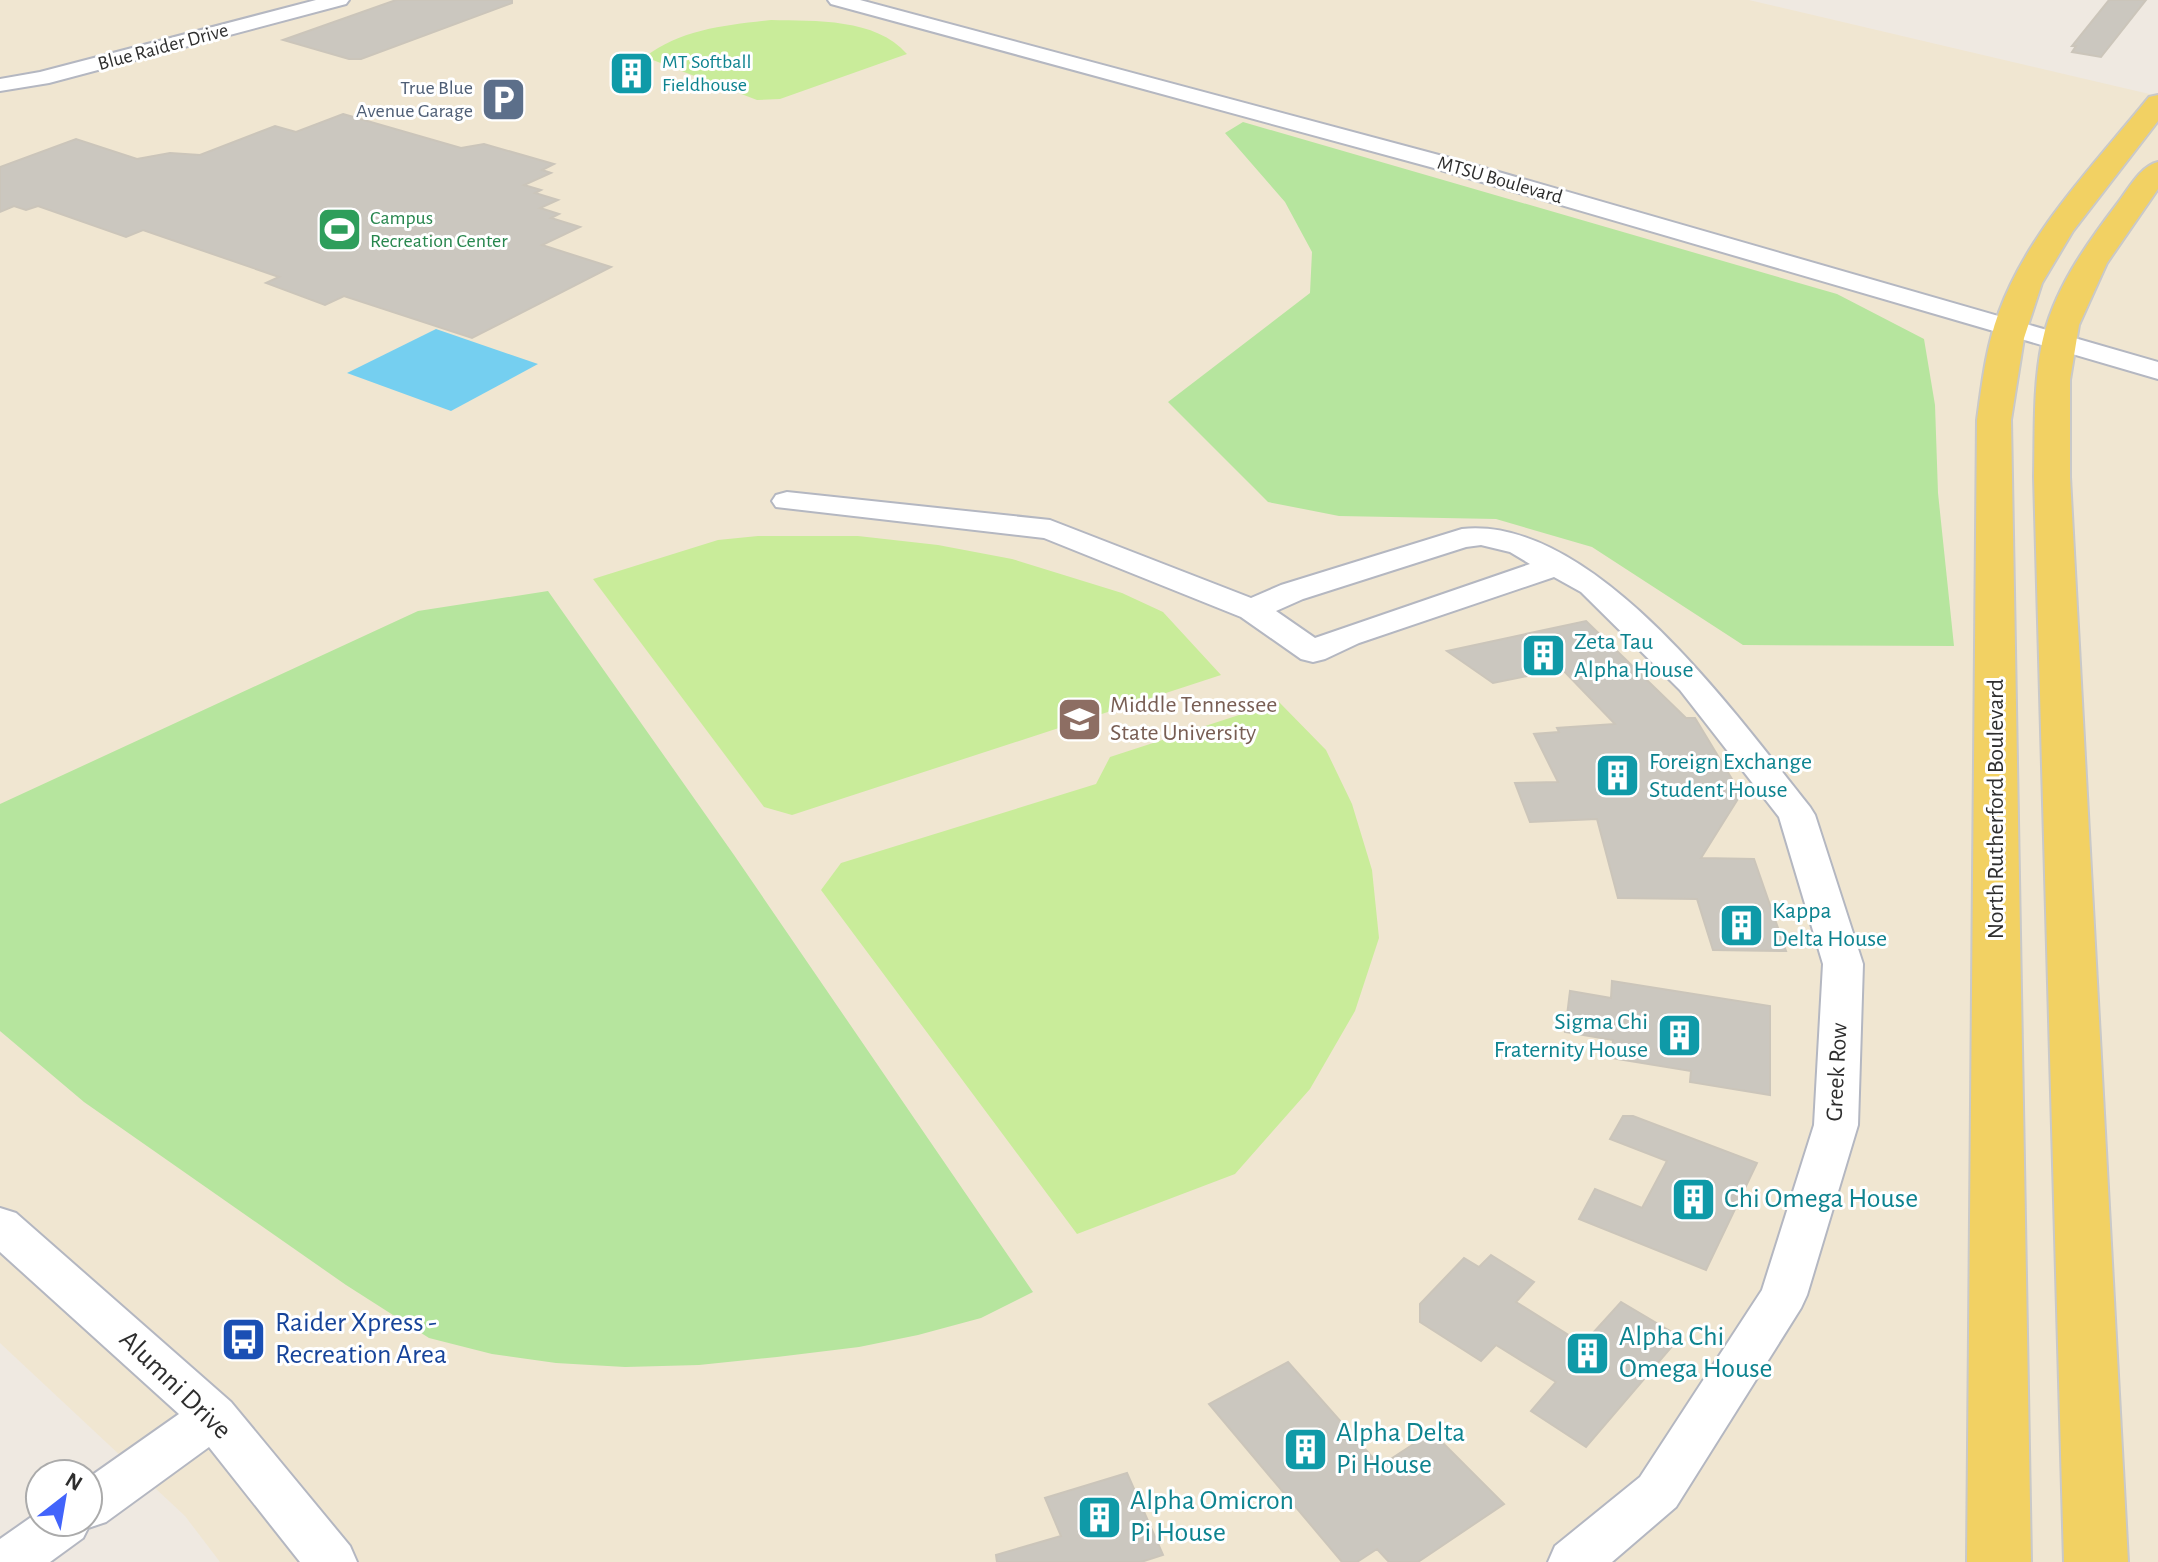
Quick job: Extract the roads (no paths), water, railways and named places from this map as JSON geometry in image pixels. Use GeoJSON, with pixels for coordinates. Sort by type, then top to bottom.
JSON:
{"type":"FeatureCollection","features":[{"type":"Feature","properties":{"kind":"main road","name":"North Rutherford Boulevard"},"geometry":{"type":"LineString","coordinates":[[1999,1562],[1994,420],[2013,318],[2044,254],[2158,103]]}},
{"type":"Feature","properties":{"kind":"main road"},"geometry":{"type":"LineString","coordinates":[[2096,1562],[2052,477],[2053,395],[2061,335],[2082,282],[2118,223],[2158,170]]}},
{"type":"Feature","properties":{"kind":"street","name":"MTSU Boulevard"},"geometry":{"type":"LineString","coordinates":[[838,0],[2013,318]]}},
{"type":"Feature","properties":{"kind":"street","name":"MTSU Boulevard"},"geometry":{"type":"LineString","coordinates":[[896,0],[993,22],[1477,154],[2013,318],[2158,371]]}},
{"type":"Feature","properties":{"kind":"street","name":"Blue Raider Drive"},"geometry":{"type":"LineString","coordinates":[[0,85],[41,78],[333,1]]}},
{"type":"Feature","properties":{"kind":"street","name":"MTSU Boulevard"},"geometry":{"type":"LineString","coordinates":[[2061,335],[2158,353]]}},
{"type":"Feature","properties":{"kind":"street"},"geometry":{"type":"LineString","coordinates":[[787,501],[1050,529],[1252,610],[1313,652],[1347,636],[1554,566]]}},
{"type":"Feature","properties":{"kind":"street","name":"Greek Row"},"geometry":{"type":"LineString","coordinates":[[1252,610],[1292,592],[1462,538],[1503,539],[1520,545],[1592,585],[1692,683],[1797,815],[1843,964],[1836,1125],[1784,1295],[1658,1492],[1574,1562]]}},
{"type":"Feature","properties":{"kind":"street","name":"Alumni Drive"},"geometry":{"type":"LineString","coordinates":[[0,1225],[214,1416],[331,1562]]}},
{"type":"Feature","properties":{"kind":"street"},"geometry":{"type":"LineString","coordinates":[[104,1495],[214,1416]]}},
{"type":"Feature","properties":{"kind":"street"},"geometry":{"type":"LineString","coordinates":[[9,1562],[43,1538]]}},
{"type":"Feature","properties":{"kind":"water"},"geometry":{"type":"Polygon","coordinates":[[[436,329],[538,364],[451,411],[347,373],[436,329]]]}},
{"type":"Feature","properties":{"kind":"place","name":"MT Softball Fieldhouse"},"geometry":{"type":"Point","coordinates":[631,74]}},
{"type":"Feature","properties":{"kind":"place","name":"True Blue Avenue Garage"},"geometry":{"type":"Point","coordinates":[504,99]}},
{"type":"Feature","properties":{"kind":"place","name":"Campus Recreation Center"},"geometry":{"type":"Point","coordinates":[339,229]}},
{"type":"Feature","properties":{"kind":"place","name":"Zeta Tau Alpha House"},"geometry":{"type":"Point","coordinates":[1543,656]}},
{"type":"Feature","properties":{"kind":"place","name":"Middle Tennessee State University"},"geometry":{"type":"Point","coordinates":[1079,719]}},
{"type":"Feature","properties":{"kind":"place","name":"Foreign Exchange Student House"},"geometry":{"type":"Point","coordinates":[1618,776]}},
{"type":"Feature","properties":{"kind":"place","name":"Kappa Delta House"},"geometry":{"type":"Point","coordinates":[1741,925]}},
{"type":"Feature","properties":{"kind":"place","name":"Sigma Chi Fraternity House"},"geometry":{"type":"Point","coordinates":[1679,1036]}},
{"type":"Feature","properties":{"kind":"place","name":"Chi Omega House"},"geometry":{"type":"Point","coordinates":[1693,1199]}},
{"type":"Feature","properties":{"kind":"place","name":"Raider Xpress - Recreation Area"},"geometry":{"type":"Point","coordinates":[244,1339]}},
{"type":"Feature","properties":{"kind":"place","name":"Alpha Chi Omega House"},"geometry":{"type":"Point","coordinates":[1588,1353]}},
{"type":"Feature","properties":{"kind":"place","name":"Alpha Delta Pi House"},"geometry":{"type":"Point","coordinates":[1305,1449]}},
{"type":"Feature","properties":{"kind":"place","name":"Alpha Omicron Pi House"},"geometry":{"type":"Point","coordinates":[1099,1517]}}]}
